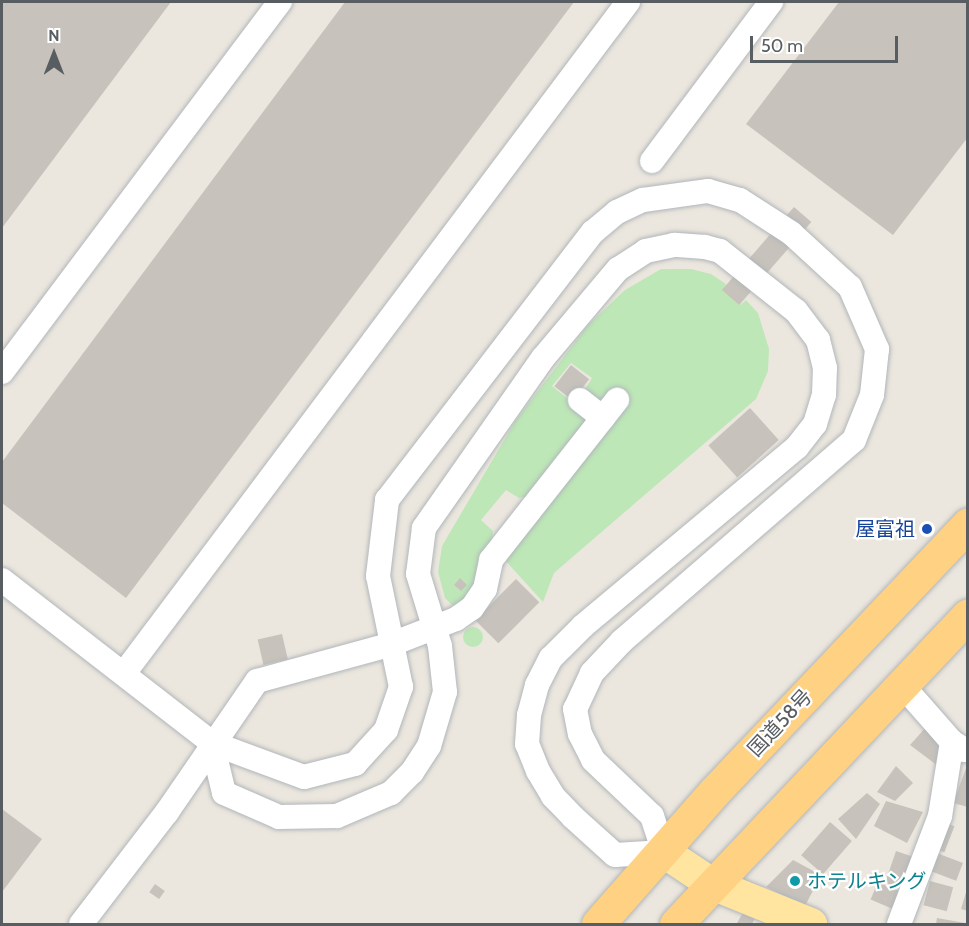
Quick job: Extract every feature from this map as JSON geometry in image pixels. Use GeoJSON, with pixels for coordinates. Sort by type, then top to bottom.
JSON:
{"type":"FeatureCollection","features":[{"type":"Feature","properties":{"kind":"highway","name":"国道58号"},"geometry":{"type":"LineString","coordinates":[[598,924],[664,852],[714,792],[968,525]]}},
{"type":"Feature","properties":{"kind":"highway"},"geometry":{"type":"LineString","coordinates":[[676,924],[711,884],[968,615]]}},
{"type":"Feature","properties":{"kind":"main road"},"geometry":{"type":"LineString","coordinates":[[664,852],[711,884],[811,924]]}},
{"type":"Feature","properties":{"kind":"street"},"geometry":{"type":"LineString","coordinates":[[2,372],[280,2]]}},
{"type":"Feature","properties":{"kind":"street"},"geometry":{"type":"LineString","coordinates":[[124,672],[628,2]]}},
{"type":"Feature","properties":{"kind":"street"},"geometry":{"type":"LineString","coordinates":[[652,161],[771,2]]}},
{"type":"Feature","properties":{"kind":"street"},"geometry":{"type":"LineString","coordinates":[[2,580],[124,672],[212,743],[304,777],[355,764],[386,730],[401,687],[378,576],[387,500],[593,232],[617,212],[643,200],[708,191],[740,200],[791,233],[850,287],[864,313],[877,349],[875,380],[863,420],[854,440],[622,641],[592,673],[575,709],[580,734],[593,760],[652,816],[664,852],[615,855],[573,817],[554,796],[538,771],[527,744],[529,715],[537,685],[551,658],[583,627],[797,447],[815,424],[824,395],[825,368],[818,340],[796,311],[720,251],[705,247],[674,245],[646,252],[618,269],[543,358],[424,528],[418,574],[434,627],[445,692],[439,721],[412,772],[382,798],[337,816],[308,819],[269,814],[224,793],[212,743]]}},
{"type":"Feature","properties":{"kind":"street"},"geometry":{"type":"LineString","coordinates":[[81,924],[167,812],[212,743],[257,681],[392,644],[456,619],[480,598],[491,560],[610,409],[580,399]]}},
{"type":"Feature","properties":{"kind":"street"},"geometry":{"type":"LineString","coordinates":[[899,924],[940,816],[960,746],[902,685]]}},
{"type":"Feature","properties":{"kind":"green space"},"geometry":{"type":"Polygon","coordinates":[[[661,269],[691,269],[711,274],[726,284],[723,291],[740,305],[746,300],[758,313],[769,349],[768,371],[756,399],[554,573],[543,602],[504,559],[627,400],[615,390],[606,402],[591,400],[582,394],[592,378],[571,363],[552,386],[587,414],[586,426],[531,496],[519,498],[506,490],[481,520],[493,531],[492,543],[482,558],[472,598],[463,605],[452,605],[445,598],[438,572],[442,546],[516,420],[588,325],[625,290],[661,269]]]}},
{"type":"Feature","properties":{"kind":"green space"},"geometry":{"type":"Polygon","coordinates":[[[473,627],[480,630],[483,637],[480,644],[473,647],[466,644],[463,637],[466,630],[473,627]]]}},
{"type":"Feature","properties":{"kind":"building"},"geometry":{"type":"Polygon","coordinates":[[[2,2],[171,2],[2,228],[2,2]]]}},
{"type":"Feature","properties":{"kind":"building"},"geometry":{"type":"Polygon","coordinates":[[[345,2],[574,2],[126,598],[2,503],[2,462],[345,2]]]}},
{"type":"Feature","properties":{"kind":"building"},"geometry":{"type":"Polygon","coordinates":[[[839,2],[968,2],[968,137],[893,235],[746,124],[839,2]]]}},
{"type":"Feature","properties":{"kind":"building"},"geometry":{"type":"Polygon","coordinates":[[[794,207],[811,222],[739,305],[722,290],[794,207]]]}},
{"type":"Feature","properties":{"kind":"building"},"geometry":{"type":"Polygon","coordinates":[[[571,365],[589,379],[573,400],[554,386],[571,365]]]}},
{"type":"Feature","properties":{"kind":"building"},"geometry":{"type":"Polygon","coordinates":[[[750,408],[779,440],[737,477],[708,445],[750,408]]]}},
{"type":"Feature","properties":{"kind":"building"},"geometry":{"type":"Polygon","coordinates":[[[460,578],[467,585],[461,591],[454,585],[460,578]]]}},
{"type":"Feature","properties":{"kind":"building"},"geometry":{"type":"Polygon","coordinates":[[[516,579],[539,602],[498,643],[475,620],[516,579]]]}},
{"type":"Feature","properties":{"kind":"building"},"geometry":{"type":"Polygon","coordinates":[[[282,634],[288,659],[263,665],[258,640],[282,634]]]}},
{"type":"Feature","properties":{"kind":"building"},"geometry":{"type":"Polygon","coordinates":[[[927,726],[948,742],[942,769],[910,745],[927,726]]]}},
{"type":"Feature","properties":{"kind":"building"},"geometry":{"type":"Polygon","coordinates":[[[968,763],[968,807],[953,803],[968,763]]]}},
{"type":"Feature","properties":{"kind":"building"},"geometry":{"type":"Polygon","coordinates":[[[896,766],[913,783],[895,801],[877,792],[896,766]]]}},
{"type":"Feature","properties":{"kind":"building"},"geometry":{"type":"Polygon","coordinates":[[[867,793],[880,804],[856,839],[838,819],[867,793]]]}},
{"type":"Feature","properties":{"kind":"building"},"geometry":{"type":"Polygon","coordinates":[[[886,801],[923,812],[907,843],[874,826],[886,801]]]}},
{"type":"Feature","properties":{"kind":"building"},"geometry":{"type":"Polygon","coordinates":[[[2,809],[42,839],[2,892],[2,809]]]}},
{"type":"Feature","properties":{"kind":"building"},"geometry":{"type":"Polygon","coordinates":[[[830,822],[852,841],[823,874],[801,855],[830,822]]]}},
{"type":"Feature","properties":{"kind":"building"},"geometry":{"type":"Polygon","coordinates":[[[946,823],[954,826],[944,852],[936,849],[946,823]]]}},
{"type":"Feature","properties":{"kind":"building"},"geometry":{"type":"Polygon","coordinates":[[[896,851],[919,859],[908,891],[885,883],[896,851]]]}},
{"type":"Feature","properties":{"kind":"building"},"geometry":{"type":"Polygon","coordinates":[[[934,852],[963,863],[956,881],[927,870],[934,852]]]}},
{"type":"Feature","properties":{"kind":"building","name":"ホテルキング"},"geometry":{"type":"Polygon","coordinates":[[[793,860],[821,875],[805,906],[766,887],[793,860]]]}},
{"type":"Feature","properties":{"kind":"building"},"geometry":{"type":"Polygon","coordinates":[[[930,881],[953,887],[947,911],[924,905],[930,881]]]}},
{"type":"Feature","properties":{"kind":"building"},"geometry":{"type":"Polygon","coordinates":[[[878,882],[906,894],[898,911],[871,899],[878,882]]]}},
{"type":"Feature","properties":{"kind":"building"},"geometry":{"type":"Polygon","coordinates":[[[155,884],[165,891],[159,899],[149,892],[155,884]]]}},
{"type":"Feature","properties":{"kind":"building"},"geometry":{"type":"Polygon","coordinates":[[[968,889],[968,911],[961,909],[968,889]]]}},
{"type":"Feature","properties":{"kind":"building"},"geometry":{"type":"Polygon","coordinates":[[[744,911],[755,918],[752,924],[737,923],[744,911]]]}},
{"type":"Feature","properties":{"kind":"building"},"geometry":{"type":"Polygon","coordinates":[[[937,918],[965,923],[965,924],[936,924],[937,918]]]}},
{"type":"Feature","properties":{"kind":"place","name":"屋富祖"},"geometry":{"type":"Point","coordinates":[927,529]}},
{"type":"Feature","properties":{"kind":"place","name":"ホテルキング"},"geometry":{"type":"Point","coordinates":[795,881]}}]}
